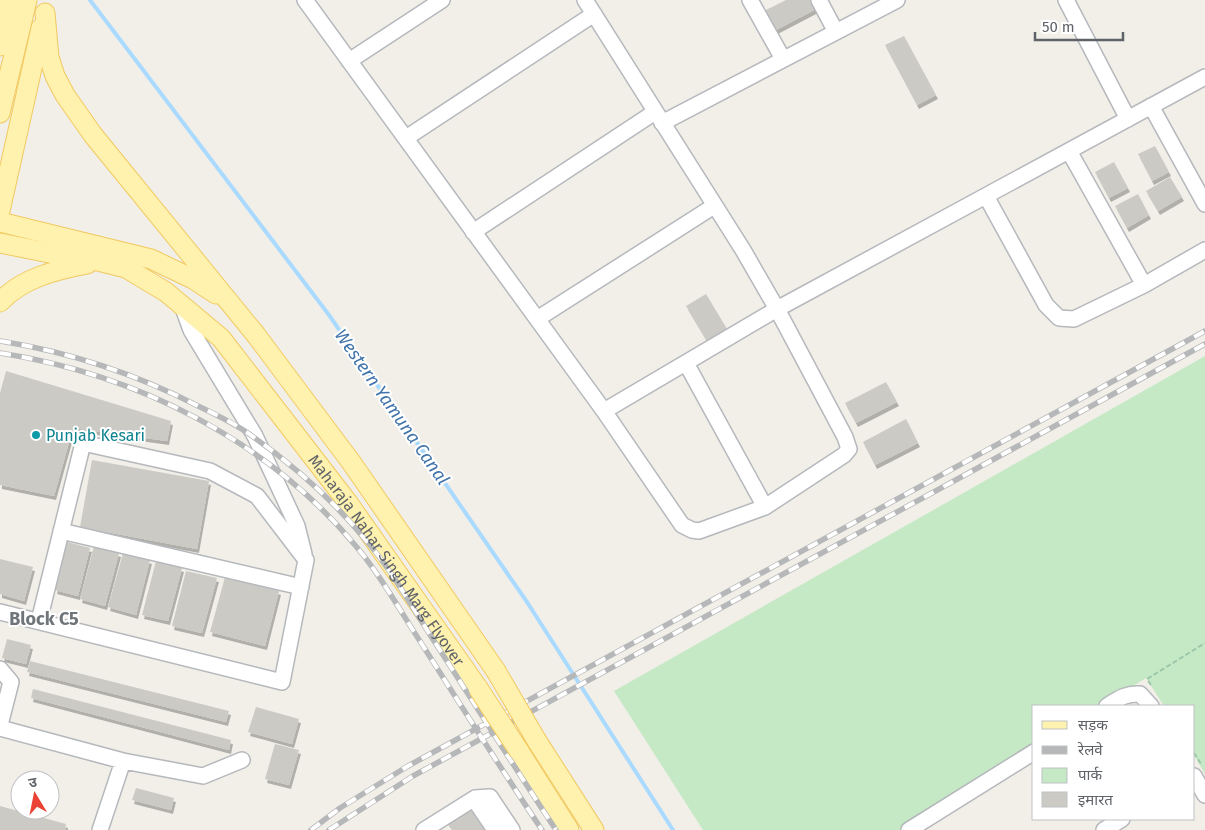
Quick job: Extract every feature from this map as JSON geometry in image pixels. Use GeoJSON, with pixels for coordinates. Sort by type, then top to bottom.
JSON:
{"type":"FeatureCollection","features":[{"type":"Feature","properties":{"kind":"main road"},"geometry":{"type":"LineString","coordinates":[[0,46],[10,0]]}},
{"type":"Feature","properties":{"kind":"main road"},"geometry":{"type":"LineString","coordinates":[[0,113],[28,0]]}},
{"type":"Feature","properties":{"kind":"main road"},"geometry":{"type":"LineString","coordinates":[[0,212],[46,6]]}},
{"type":"Feature","properties":{"kind":"main road"},"geometry":{"type":"LineString","coordinates":[[46,6],[49,57],[55,76],[65,95],[92,135],[191,253],[228,302]]}},
{"type":"Feature","properties":{"kind":"main road"},"geometry":{"type":"LineString","coordinates":[[0,222],[151,259],[193,279],[228,302]]}},
{"type":"Feature","properties":{"kind":"main road","name":"Maharaja Nahar Singh Marg Flyover"},"geometry":{"type":"LineString","coordinates":[[0,243],[126,268],[166,292],[221,338],[349,504],[478,688],[569,830]]}},
{"type":"Feature","properties":{"kind":"main road"},"geometry":{"type":"LineString","coordinates":[[0,302],[8,294],[35,278],[98,261]]}},
{"type":"Feature","properties":{"kind":"main road","name":"Maharaja Nahar Singh Marg Flyover"},"geometry":{"type":"LineString","coordinates":[[228,302],[256,335],[351,462],[496,671],[537,741],[594,830]]}},
{"type":"Feature","properties":{"kind":"street"},"geometry":{"type":"LineString","coordinates":[[305,0],[604,411],[682,525],[699,531],[766,507],[844,455],[849,449],[845,437],[777,309],[585,0]]}},
{"type":"Feature","properties":{"kind":"street"},"geometry":{"type":"LineString","coordinates":[[349,61],[442,0]]}},
{"type":"Feature","properties":{"kind":"street"},"geometry":{"type":"LineString","coordinates":[[750,0],[783,59]]}},
{"type":"Feature","properties":{"kind":"street"},"geometry":{"type":"LineString","coordinates":[[819,0],[836,32]]}},
{"type":"Feature","properties":{"kind":"street"},"geometry":{"type":"LineString","coordinates":[[473,232],[659,117],[783,59],[897,0]]}},
{"type":"Feature","properties":{"kind":"street"},"geometry":{"type":"LineString","coordinates":[[1066,0],[1128,119]]}},
{"type":"Feature","properties":{"kind":"street"},"geometry":{"type":"LineString","coordinates":[[406,138],[594,14]]}},
{"type":"Feature","properties":{"kind":"street"},"geometry":{"type":"LineString","coordinates":[[604,411],[777,309],[1205,77]]}},
{"type":"Feature","properties":{"kind":"street"},"geometry":{"type":"LineString","coordinates":[[1151,106],[1205,204]]}},
{"type":"Feature","properties":{"kind":"street"},"geometry":{"type":"LineString","coordinates":[[1069,151],[1144,285]]}},
{"type":"Feature","properties":{"kind":"street"},"geometry":{"type":"LineString","coordinates":[[986,196],[1046,305],[1059,318],[1074,319],[1144,285],[1205,250]]}},
{"type":"Feature","properties":{"kind":"street"},"geometry":{"type":"LineString","coordinates":[[537,319],[714,206]]}},
{"type":"Feature","properties":{"kind":"street"},"geometry":{"type":"LineString","coordinates":[[0,612],[282,682],[306,560],[297,526],[256,436],[191,330],[183,308]]}},
{"type":"Feature","properties":{"kind":"street"},"geometry":{"type":"LineString","coordinates":[[686,363],[766,507]]}},
{"type":"Feature","properties":{"kind":"street"},"geometry":{"type":"LineString","coordinates":[[39,621],[83,443],[210,471],[257,496],[306,560]]}},
{"type":"Feature","properties":{"kind":"street"},"geometry":{"type":"LineString","coordinates":[[61,530],[300,587]]}},
{"type":"Feature","properties":{"kind":"street"},"geometry":{"type":"LineString","coordinates":[[0,670],[11,682],[0,726],[123,761],[202,776],[242,760]]}},
{"type":"Feature","properties":{"kind":"street"},"geometry":{"type":"LineString","coordinates":[[1109,705],[1125,695],[1133,694],[1140,694],[1150,705]]}},
{"type":"Feature","properties":{"kind":"street"},"geometry":{"type":"LineString","coordinates":[[909,830],[1032,753]]}},
{"type":"Feature","properties":{"kind":"street"},"geometry":{"type":"LineString","coordinates":[[100,830],[123,761]]}},
{"type":"Feature","properties":{"kind":"street"},"geometry":{"type":"LineString","coordinates":[[1198,770],[1205,795]]}},
{"type":"Feature","properties":{"kind":"street"},"geometry":{"type":"LineString","coordinates":[[424,830],[446,824],[474,798],[490,797],[512,830]]}},
{"type":"Feature","properties":{"kind":"street"},"geometry":{"type":"LineString","coordinates":[[474,798],[495,830]]}},
{"type":"Feature","properties":{"kind":"street"},"geometry":{"type":"LineString","coordinates":[[1104,830],[1120,820]]}},
{"type":"Feature","properties":{"kind":"path"},"geometry":{"type":"LineString","coordinates":[[1151,686],[1147,679],[1205,643]]}},
{"type":"Feature","properties":{"kind":"path"},"geometry":{"type":"LineString","coordinates":[[1195,757],[1198,770]]}},
{"type":"Feature","properties":{"kind":"green space"},"geometry":{"type":"Polygon","coordinates":[[[1205,356],[1205,774],[1195,757],[1195,705],[1163,705],[1146,678],[1102,705],[1032,705],[1032,748],[900,830],[703,830],[614,691],[1205,356]]]}},
{"type":"Feature","properties":{"kind":"building"},"geometry":{"type":"Polygon","coordinates":[[[786,0],[814,0],[818,8],[774,31],[764,11],[786,0]]]}},
{"type":"Feature","properties":{"kind":"building"},"geometry":{"type":"Polygon","coordinates":[[[904,36],[936,95],[917,105],[885,45],[904,36]]]}},
{"type":"Feature","properties":{"kind":"building"},"geometry":{"type":"Polygon","coordinates":[[[1155,146],[1169,172],[1152,181],[1138,154],[1155,146]]]}},
{"type":"Feature","properties":{"kind":"building"},"geometry":{"type":"Polygon","coordinates":[[[1114,162],[1128,188],[1109,198],[1095,172],[1114,162]]]}},
{"type":"Feature","properties":{"kind":"building"},"geometry":{"type":"Polygon","coordinates":[[[1170,177],[1182,197],[1158,211],[1146,191],[1170,177]]]}},
{"type":"Feature","properties":{"kind":"building"},"geometry":{"type":"Polygon","coordinates":[[[1138,194],[1149,215],[1127,228],[1115,206],[1138,194]]]}},
{"type":"Feature","properties":{"kind":"building"},"geometry":{"type":"Polygon","coordinates":[[[706,294],[727,329],[707,341],[686,306],[706,294]]]}},
{"type":"Feature","properties":{"kind":"building","name":"Punjab Kesari"},"geometry":{"type":"Polygon","coordinates":[[[6,371],[171,421],[167,441],[73,428],[54,496],[0,485],[0,393],[6,371]]]}},
{"type":"Feature","properties":{"kind":"building"},"geometry":{"type":"Polygon","coordinates":[[[886,382],[897,402],[856,423],[845,403],[886,382]]]}},
{"type":"Feature","properties":{"kind":"building"},"geometry":{"type":"Polygon","coordinates":[[[906,419],[918,443],[875,465],[863,442],[906,419]]]}},
{"type":"Feature","properties":{"kind":"building"},"geometry":{"type":"Polygon","coordinates":[[[92,460],[209,481],[197,549],[80,527],[92,460]]]}},
{"type":"Feature","properties":{"kind":"building"},"geometry":{"type":"Polygon","coordinates":[[[67,542],[90,548],[78,596],[55,590],[67,542]]]}},
{"type":"Feature","properties":{"kind":"building"},"geometry":{"type":"Polygon","coordinates":[[[94,546],[119,553],[105,606],[80,599],[94,546]]]}},
{"type":"Feature","properties":{"kind":"building"},"geometry":{"type":"Polygon","coordinates":[[[123,553],[150,560],[136,615],[108,607],[123,553]]]}},
{"type":"Feature","properties":{"kind":"building"},"geometry":{"type":"Polygon","coordinates":[[[0,559],[33,567],[24,601],[0,594],[0,559]]]}},
{"type":"Feature","properties":{"kind":"building"},"geometry":{"type":"Polygon","coordinates":[[[156,561],[182,568],[168,621],[142,615],[156,561]]]}},
{"type":"Feature","properties":{"kind":"building"},"geometry":{"type":"Polygon","coordinates":[[[186,571],[217,578],[202,633],[172,626],[186,571]]]}},
{"type":"Feature","properties":{"kind":"building"},"geometry":{"type":"Polygon","coordinates":[[[225,577],[279,591],[265,646],[210,632],[225,577]]]}},
{"type":"Feature","properties":{"kind":"building"},"geometry":{"type":"Polygon","coordinates":[[[7,639],[31,645],[26,664],[2,658],[7,639]]]}},
{"type":"Feature","properties":{"kind":"building"},"geometry":{"type":"Polygon","coordinates":[[[30,661],[229,711],[226,722],[27,672],[30,661]]]}},
{"type":"Feature","properties":{"kind":"building"},"geometry":{"type":"Polygon","coordinates":[[[33,689],[231,740],[229,750],[31,698],[33,689]]]}},
{"type":"Feature","properties":{"kind":"building"},"geometry":{"type":"Polygon","coordinates":[[[256,707],[299,719],[292,744],[248,732],[256,707]]]}},
{"type":"Feature","properties":{"kind":"building"},"geometry":{"type":"Polygon","coordinates":[[[275,744],[299,750],[289,785],[265,779],[275,744]]]}},
{"type":"Feature","properties":{"kind":"building"},"geometry":{"type":"Polygon","coordinates":[[[136,788],[174,798],[171,810],[132,800],[136,788]]]}},
{"type":"Feature","properties":{"kind":"building"},"geometry":{"type":"Polygon","coordinates":[[[474,801],[493,830],[453,830],[445,819],[474,801]]]}},
{"type":"Feature","properties":{"kind":"building"},"geometry":{"type":"Polygon","coordinates":[[[0,806],[10,809],[10,820],[51,820],[66,824],[65,830],[0,830],[0,806]]]}},
{"type":"Feature","properties":{"kind":"waterway","name":"Western Yamuna Canal"},"geometry":{"type":"LineString","coordinates":[[90,0],[329,315],[527,602],[673,830]]}},
{"type":"Feature","properties":{"kind":"railway"},"geometry":{"type":"LineString","coordinates":[[311,830],[340,808],[408,766],[1205,331]]}},
{"type":"Feature","properties":{"kind":"railway"},"geometry":{"type":"LineString","coordinates":[[0,341],[77,358],[126,374],[175,394],[246,432],[311,483],[352,524],[384,563],[556,830]]}},
{"type":"Feature","properties":{"kind":"railway"},"geometry":{"type":"LineString","coordinates":[[329,830],[413,776],[1205,344]]}},
{"type":"Feature","properties":{"kind":"railway"},"geometry":{"type":"LineString","coordinates":[[0,353],[50,363],[100,377],[148,395],[195,417],[239,443],[281,473],[320,507],[355,545],[392,596],[542,830]]}},
{"type":"Feature","properties":{"kind":"place","name":"Punjab Kesari"},"geometry":{"type":"Point","coordinates":[36,435]}},
{"type":"Feature","properties":{"kind":"district","name":"Block C5"},"geometry":{"type":"Point","coordinates":[44,619]}}]}
